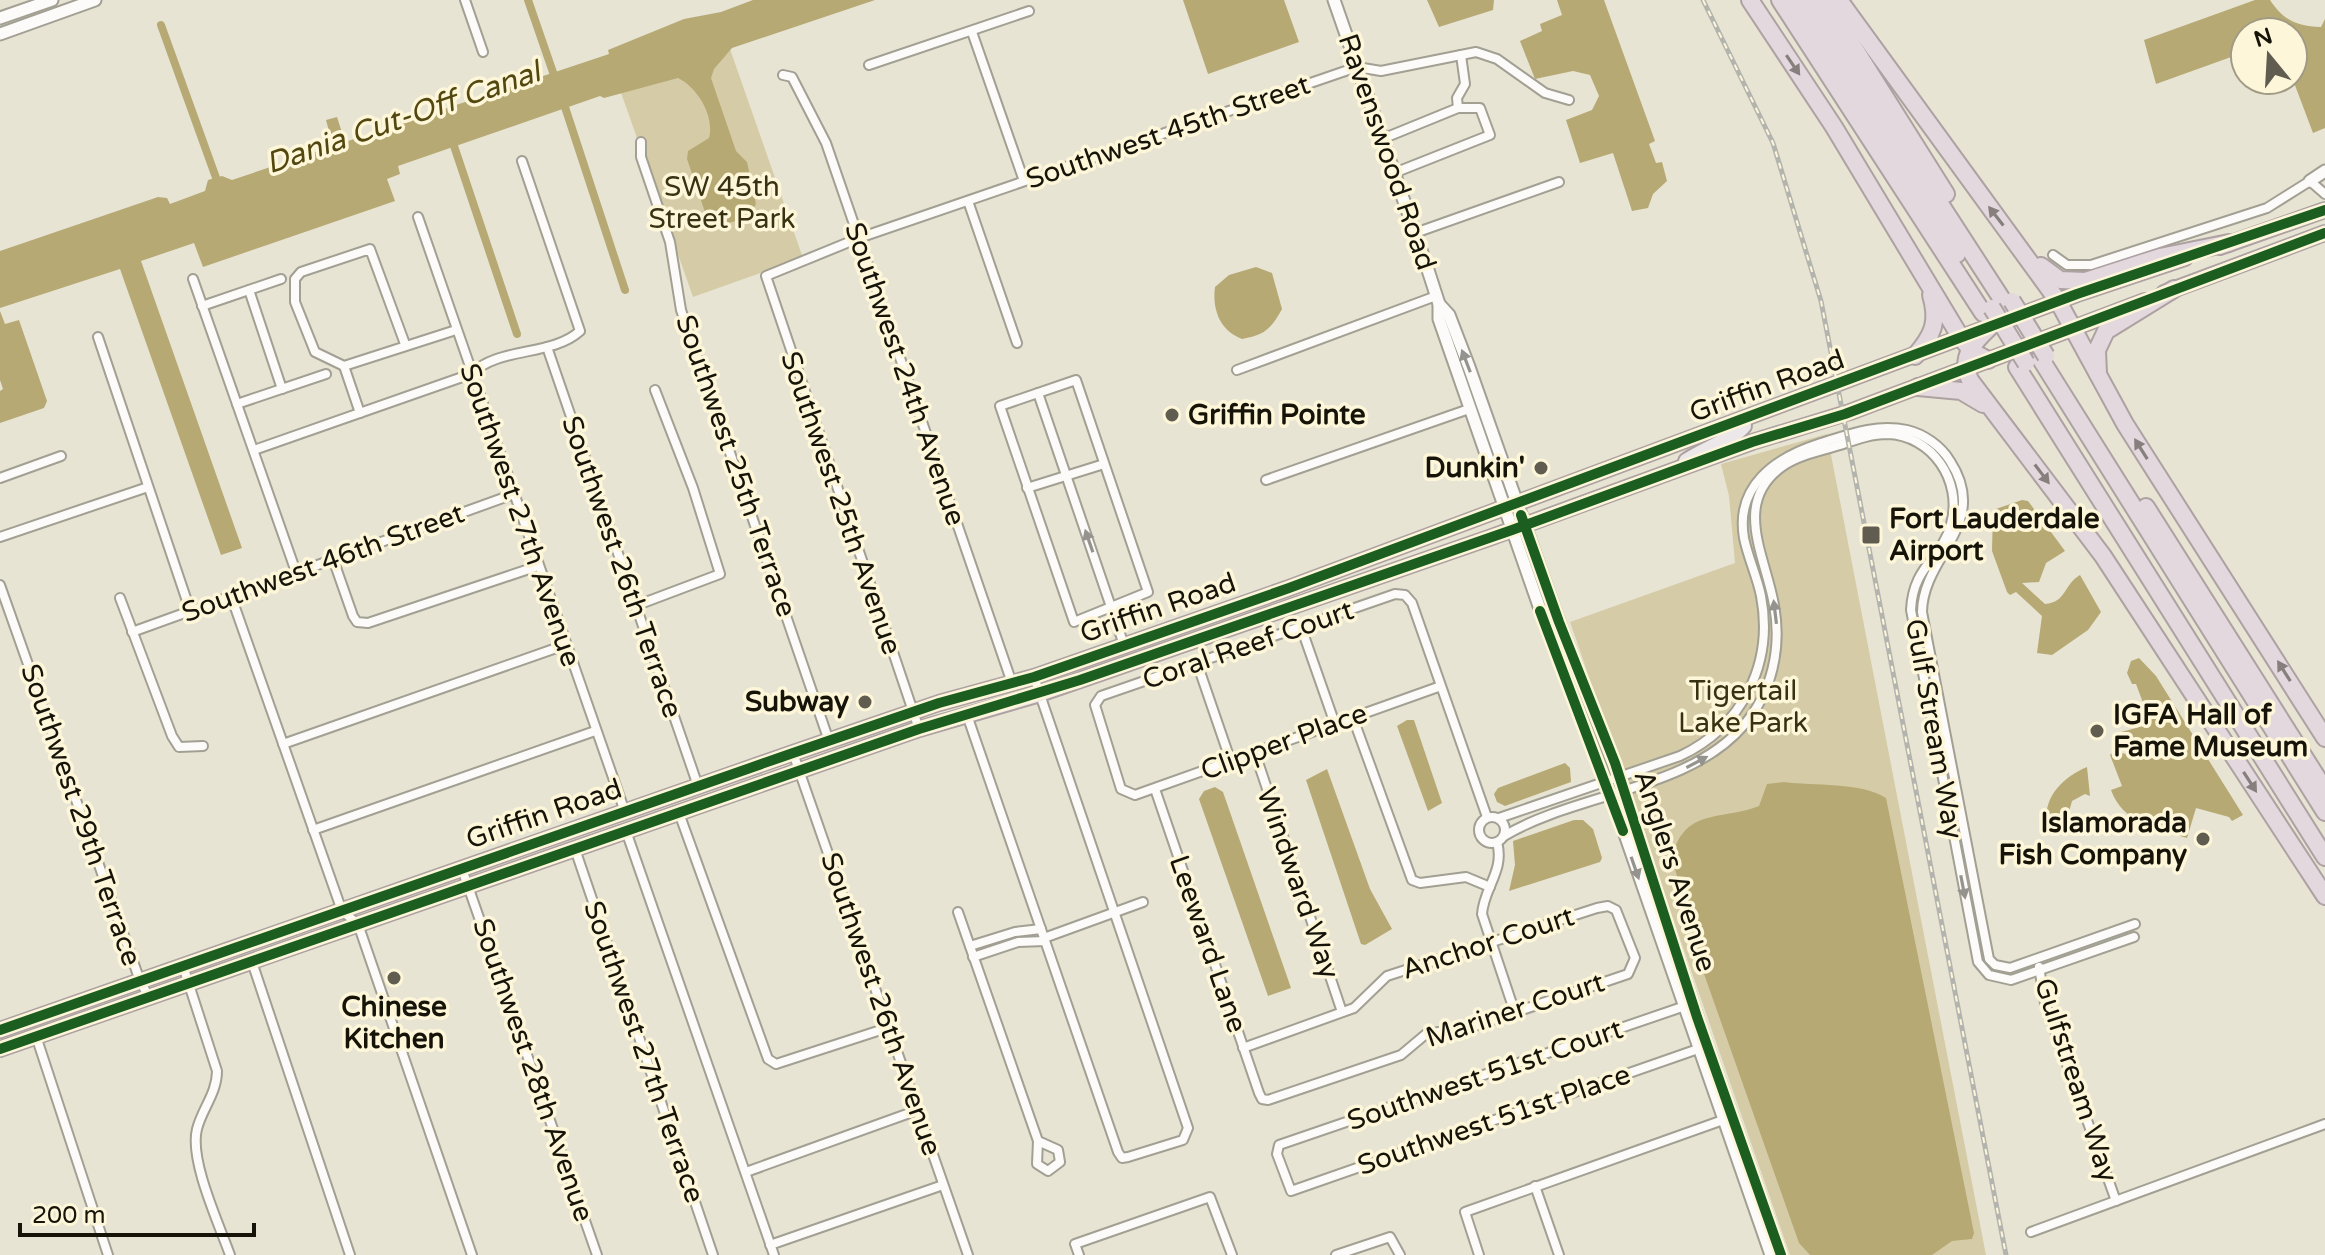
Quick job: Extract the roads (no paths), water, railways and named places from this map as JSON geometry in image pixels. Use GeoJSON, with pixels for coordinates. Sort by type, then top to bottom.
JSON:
{"type":"FeatureCollection","features":[{"type":"Feature","properties":{"kind":"highway"},"geometry":{"type":"LineString","coordinates":[[1750,0],[1834,127],[1965,343],[1988,360]]}},
{"type":"Feature","properties":{"kind":"highway"},"geometry":{"type":"LineString","coordinates":[[1780,0],[1996,311],[2189,572],[2325,790]]}},
{"type":"Feature","properties":{"kind":"highway"},"geometry":{"type":"LineString","coordinates":[[1793,0],[2325,812]]}},
{"type":"Feature","properties":{"kind":"highway"},"geometry":{"type":"LineString","coordinates":[[1808,0],[1996,311]]}},
{"type":"Feature","properties":{"kind":"highway"},"geometry":{"type":"LineString","coordinates":[[1824,0],[1996,311]]}},
{"type":"Feature","properties":{"kind":"highway"},"geometry":{"type":"LineString","coordinates":[[1839,0],[2058,301],[2125,424],[2325,738]]}},
{"type":"Feature","properties":{"kind":"highway"},"geometry":{"type":"LineString","coordinates":[[2030,260],[2049,274],[2072,283],[2160,257],[2229,243]]}},
{"type":"Feature","properties":{"kind":"highway"},"geometry":{"type":"LineString","coordinates":[[1915,356],[1929,342],[1936,319],[1923,271]]}},
{"type":"Feature","properties":{"kind":"highway"},"geometry":{"type":"LineString","coordinates":[[2098,376],[2097,350],[2109,327],[2174,289]]}},
{"type":"Feature","properties":{"kind":"highway"},"geometry":{"type":"LineString","coordinates":[[1996,311],[1965,343],[1965,369],[2103,556],[2325,896]]}},
{"type":"Feature","properties":{"kind":"highway"},"geometry":{"type":"LineString","coordinates":[[2032,361],[2325,836]]}},
{"type":"Feature","properties":{"kind":"highway"},"geometry":{"type":"LineString","coordinates":[[2032,361],[2325,857]]}},
{"type":"Feature","properties":{"kind":"highway"},"geometry":{"type":"LineString","coordinates":[[1918,387],[1961,391],[1994,412]]}},
{"type":"Feature","properties":{"kind":"main road"},"geometry":{"type":"LineString","coordinates":[[1996,311],[2058,301],[2325,210]]}},
{"type":"Feature","properties":{"kind":"main road","name":"Griffin Road"},"geometry":{"type":"LineString","coordinates":[[0,1049],[799,770],[919,729],[1040,694],[1518,528],[1752,442],[1850,412],[2325,233]]}},
{"type":"Feature","properties":{"kind":"main road","name":"Griffin Road"},"geometry":{"type":"LineString","coordinates":[[0,1030],[913,712],[1034,677],[1276,592],[1915,356],[1965,343]]}},
{"type":"Feature","properties":{"kind":"main road"},"geometry":{"type":"LineString","coordinates":[[1752,442],[1758,426],[1797,408],[1807,397]]}},
{"type":"Feature","properties":{"kind":"main road"},"geometry":{"type":"LineString","coordinates":[[1669,472],[1705,447],[1736,435],[1744,426],[1743,420]]}},
{"type":"Feature","properties":{"kind":"main road"},"geometry":{"type":"LineString","coordinates":[[1199,637],[1208,624],[1268,603],[1276,592]]}},
{"type":"Feature","properties":{"kind":"main road"},"geometry":{"type":"LineString","coordinates":[[1128,664],[1137,652],[1177,638],[1188,623]]}},
{"type":"Feature","properties":{"kind":"main road"},"geometry":{"type":"LineString","coordinates":[[626,831],[651,803]]}},
{"type":"Feature","properties":{"kind":"main road"},"geometry":{"type":"LineString","coordinates":[[600,840],[625,812]]}},
{"type":"Feature","properties":{"kind":"street"},"geometry":{"type":"LineString","coordinates":[[0,18],[52,0]]}},
{"type":"Feature","properties":{"kind":"street"},"geometry":{"type":"LineString","coordinates":[[0,34],[95,0]]}},
{"type":"Feature","properties":{"kind":"street"},"geometry":{"type":"LineString","coordinates":[[465,0],[483,52]]}},
{"type":"Feature","properties":{"kind":"street","name":"Ravenswood Road"},"geometry":{"type":"LineString","coordinates":[[1334,0],[1438,300],[1439,319],[1469,409],[1511,506]]}},
{"type":"Feature","properties":{"kind":"street"},"geometry":{"type":"LineString","coordinates":[[869,65],[1029,11]]}},
{"type":"Feature","properties":{"kind":"street"},"geometry":{"type":"LineString","coordinates":[[972,32],[1024,181]]}},
{"type":"Feature","properties":{"kind":"street","name":"Southwest 45th Street"},"geometry":{"type":"LineString","coordinates":[[766,276],[859,238],[1357,67],[1381,71],[1476,52],[1497,59],[1545,93],[1569,100]]}},
{"type":"Feature","properties":{"kind":"street"},"geometry":{"type":"LineString","coordinates":[[1458,108],[1457,98],[1465,84],[1461,55]]}},
{"type":"Feature","properties":{"kind":"street","name":"Southwest 24th Avenue"},"geometry":{"type":"LineString","coordinates":[[783,75],[792,77],[822,133],[1012,683]]}},
{"type":"Feature","properties":{"kind":"street"},"geometry":{"type":"LineString","coordinates":[[1382,139],[1458,108],[1480,108],[1490,135],[1394,173]]}},
{"type":"Feature","properties":{"kind":"street","name":"Southwest 25th Terrace"},"geometry":{"type":"LineString","coordinates":[[641,142],[641,157],[670,242],[681,310],[829,741]]}},
{"type":"Feature","properties":{"kind":"street"},"geometry":{"type":"LineString","coordinates":[[254,450],[471,374],[480,365],[547,347],[580,331],[522,161]]}},
{"type":"Feature","properties":{"kind":"street"},"geometry":{"type":"LineString","coordinates":[[2053,255],[2071,266],[2091,265],[2267,208],[2325,171]]}},
{"type":"Feature","properties":{"kind":"street"},"geometry":{"type":"LineString","coordinates":[[2310,181],[2325,194]]}},
{"type":"Feature","properties":{"kind":"street"},"geometry":{"type":"LineString","coordinates":[[1415,233],[1559,182]]}},
{"type":"Feature","properties":{"kind":"street"},"geometry":{"type":"LineString","coordinates":[[968,201],[1017,343]]}},
{"type":"Feature","properties":{"kind":"street","name":"Southwest 27th Avenue"},"geometry":{"type":"LineString","coordinates":[[418,217],[625,812]]}},
{"type":"Feature","properties":{"kind":"street"},"geometry":{"type":"LineString","coordinates":[[360,413],[344,366],[315,352],[295,302],[293,284],[301,272],[370,249],[405,344]]}},
{"type":"Feature","properties":{"kind":"street","name":"Southwest 25th Avenue"},"geometry":{"type":"LineString","coordinates":[[766,276],[919,729]]}},
{"type":"Feature","properties":{"kind":"street"},"geometry":{"type":"LineString","coordinates":[[193,279],[296,572]]}},
{"type":"Feature","properties":{"kind":"street"},"geometry":{"type":"LineString","coordinates":[[202,306],[281,279]]}},
{"type":"Feature","properties":{"kind":"street"},"geometry":{"type":"LineString","coordinates":[[249,290],[282,389]]}},
{"type":"Feature","properties":{"kind":"street"},"geometry":{"type":"LineString","coordinates":[[1237,370],[1438,300]]}},
{"type":"Feature","properties":{"kind":"street","name":"Ravenswood Road"},"geometry":{"type":"LineString","coordinates":[[1438,300],[1449,315],[1511,506]]}},
{"type":"Feature","properties":{"kind":"street"},"geometry":{"type":"LineString","coordinates":[[344,366],[456,330]]}},
{"type":"Feature","properties":{"kind":"street"},"geometry":{"type":"LineString","coordinates":[[98,337],[190,610]]}},
{"type":"Feature","properties":{"kind":"street","name":"Southwest 26th Terrace"},"geometry":{"type":"LineString","coordinates":[[547,347],[698,786]]}},
{"type":"Feature","properties":{"kind":"street"},"geometry":{"type":"LineString","coordinates":[[237,404],[326,374]]}},
{"type":"Feature","properties":{"kind":"street"},"geometry":{"type":"LineString","coordinates":[[1076,380],[1148,592],[1074,622],[1000,406],[1038,393],[1076,380]]}},
{"type":"Feature","properties":{"kind":"street"},"geometry":{"type":"LineString","coordinates":[[635,606],[720,574],[693,488],[655,390]]}},
{"type":"Feature","properties":{"kind":"street"},"geometry":{"type":"LineString","coordinates":[[1038,393],[1124,645]]}},
{"type":"Feature","properties":{"kind":"street"},"geometry":{"type":"LineString","coordinates":[[1266,480],[1469,409]]}},
{"type":"Feature","properties":{"kind":"street","name":"Gulf Stream Way"},"geometry":{"type":"LineString","coordinates":[[1622,783],[1706,741],[1728,723],[1752,687],[1761,659],[1764,624],[1743,521],[1749,496],[1762,474],[1787,455],[1848,435],[1877,428],[1911,431],[1943,451],[1962,488],[1963,503],[1956,535],[1930,575],[1922,612],[1985,951],[1989,959],[2002,968],[2135,924]]}},
{"type":"Feature","properties":{"kind":"street","name":"Gulf Stream Way"},"geometry":{"type":"LineString","coordinates":[[1622,783],[1685,769],[1720,748],[1744,725],[1765,691],[1774,662],[1776,620],[1753,521],[1757,499],[1766,482],[1790,462],[1864,438],[1883,434],[1912,439],[1941,463],[1954,496],[1952,523],[1918,577],[1911,610],[1975,955],[1982,968],[1997,979],[2011,980],[2134,937]]}},
{"type":"Feature","properties":{"kind":"street"},"geometry":{"type":"LineString","coordinates":[[0,478],[61,456]]}},
{"type":"Feature","properties":{"kind":"street"},"geometry":{"type":"LineString","coordinates":[[1027,488],[1104,464]]}},
{"type":"Feature","properties":{"kind":"street"},"geometry":{"type":"LineString","coordinates":[[0,537],[148,487]]}},
{"type":"Feature","properties":{"kind":"street","name":"Southwest 46th Street"},"geometry":{"type":"LineString","coordinates":[[132,632],[514,494]]}},
{"type":"Feature","properties":{"kind":"street","name":"Anglers Avenue"},"geometry":{"type":"LineString","coordinates":[[1511,506],[1609,789],[1781,1255]]}},
{"type":"Feature","properties":{"kind":"street","name":"Anglers Avenue"},"geometry":{"type":"LineString","coordinates":[[1518,528],[1622,783],[1688,1005],[1698,1049],[1771,1255]]}},
{"type":"Feature","properties":{"kind":"street"},"geometry":{"type":"LineString","coordinates":[[333,559],[357,622],[368,623],[538,566]]}},
{"type":"Feature","properties":{"kind":"street","name":"Southwest 29th Terrace"},"geometry":{"type":"LineString","coordinates":[[0,585],[140,981],[149,997]]}},
{"type":"Feature","properties":{"kind":"street","name":"Coral Reef Court"},"geometry":{"type":"LineString","coordinates":[[1127,793],[1121,789],[1095,705],[1101,696],[1395,594],[1405,595],[1441,686]]}},
{"type":"Feature","properties":{"kind":"street"},"geometry":{"type":"LineString","coordinates":[[231,596],[342,911],[358,924],[472,1255]]}},
{"type":"Feature","properties":{"kind":"street"},"geometry":{"type":"LineString","coordinates":[[120,598],[172,736],[179,747],[203,746]]}},
{"type":"Feature","properties":{"kind":"street"},"geometry":{"type":"LineString","coordinates":[[1301,627],[1335,724]]}},
{"type":"Feature","properties":{"kind":"street"},"geometry":{"type":"LineString","coordinates":[[283,744],[565,645]]}},
{"type":"Feature","properties":{"kind":"street"},"geometry":{"type":"LineString","coordinates":[[1197,663],[1231,762]]}},
{"type":"Feature","properties":{"kind":"street"},"geometry":{"type":"LineString","coordinates":[[967,714],[1122,1158],[1183,1140],[1188,1128],[1034,677]]}},
{"type":"Feature","properties":{"kind":"street"},"geometry":{"type":"LineString","coordinates":[[1441,686],[1487,817]]}},
{"type":"Feature","properties":{"kind":"street","name":"Clipper Place"},"geometry":{"type":"LineString","coordinates":[[1127,793],[1135,795],[1155,789],[1441,686]]}},
{"type":"Feature","properties":{"kind":"street"},"geometry":{"type":"LineString","coordinates":[[1353,718],[1412,880],[1420,883],[1466,877],[1490,887]]}},
{"type":"Feature","properties":{"kind":"street"},"geometry":{"type":"LineString","coordinates":[[313,830],[595,731]]}},
{"type":"Feature","properties":{"kind":"street","name":"Southwest 26th Avenue"},"geometry":{"type":"LineString","coordinates":[[793,753],[968,1255]]}},
{"type":"Feature","properties":{"kind":"street","name":"Windward Way"},"geometry":{"type":"LineString","coordinates":[[1255,753],[1342,1012]]}},
{"type":"Feature","properties":{"kind":"street"},"geometry":{"type":"LineString","coordinates":[[1609,789],[1499,818],[1487,817],[1479,824],[1479,835],[1486,842],[1500,839],[1527,825],[1552,815],[1609,789],[1622,783]]}},
{"type":"Feature","properties":{"kind":"street","name":"Leeward Lane"},"geometry":{"type":"LineString","coordinates":[[1155,789],[1262,1099]]}},
{"type":"Feature","properties":{"kind":"street"},"geometry":{"type":"LineString","coordinates":[[1548,803],[1552,815]]}},
{"type":"Feature","properties":{"kind":"street"},"geometry":{"type":"LineString","coordinates":[[1523,812],[1527,825]]}},
{"type":"Feature","properties":{"kind":"street"},"geometry":{"type":"LineString","coordinates":[[679,813],[768,1059],[776,1064],[890,1027]]}},
{"type":"Feature","properties":{"kind":"street"},"geometry":{"type":"LineString","coordinates":[[1499,818],[1504,825],[1500,839],[1500,866],[1482,914],[1515,1013]]}},
{"type":"Feature","properties":{"kind":"street"},"geometry":{"type":"LineString","coordinates":[[626,831],[774,1255]]}},
{"type":"Feature","properties":{"kind":"street","name":"Southwest 27th Terrace"},"geometry":{"type":"LineString","coordinates":[[575,849],[713,1255]]}},
{"type":"Feature","properties":{"kind":"street","name":"Southwest 28th Avenue"},"geometry":{"type":"LineString","coordinates":[[462,869],[597,1255]]}},
{"type":"Feature","properties":{"kind":"street"},"geometry":{"type":"LineString","coordinates":[[973,957],[1143,902]]}},
{"type":"Feature","properties":{"kind":"street","name":"Anchor Court"},"geometry":{"type":"LineString","coordinates":[[1243,1048],[1354,1008],[1387,976],[1608,906],[1621,917],[1635,958],[1632,966]]}},
{"type":"Feature","properties":{"kind":"street"},"geometry":{"type":"LineString","coordinates":[[958,912],[1038,1141]]}},
{"type":"Feature","properties":{"kind":"street"},"geometry":{"type":"LineString","coordinates":[[970,946],[995,938],[1043,936]]}},
{"type":"Feature","properties":{"kind":"street"},"geometry":{"type":"LineString","coordinates":[[995,938],[999,949]]}},
{"type":"Feature","properties":{"kind":"street","name":"Gulfstream Way"},"geometry":{"type":"LineString","coordinates":[[2037,958],[2045,1003],[2116,1201]]}},
{"type":"Feature","properties":{"kind":"street"},"geometry":{"type":"LineString","coordinates":[[252,962],[350,1255]]}},
{"type":"Feature","properties":{"kind":"street"},"geometry":{"type":"LineString","coordinates":[[183,966],[217,1071],[216,1086],[197,1127],[195,1148],[230,1255]]}},
{"type":"Feature","properties":{"kind":"street","name":"Mariner Court"},"geometry":{"type":"LineString","coordinates":[[1262,1099],[1268,1100],[1401,1055],[1426,1034],[1472,1027],[1628,974],[1632,966]]}},
{"type":"Feature","properties":{"kind":"street","name":"Southwest 51st Court"},"geometry":{"type":"LineString","coordinates":[[1291,1191],[1277,1154],[1279,1145],[1688,1005]]}},
{"type":"Feature","properties":{"kind":"street"},"geometry":{"type":"LineString","coordinates":[[36,1036],[108,1255]]}},
{"type":"Feature","properties":{"kind":"street","name":"Southwest 51st Place"},"geometry":{"type":"LineString","coordinates":[[1291,1191],[1698,1049]]}},
{"type":"Feature","properties":{"kind":"street"},"geometry":{"type":"LineString","coordinates":[[746,1172],[918,1110]]}},
{"type":"Feature","properties":{"kind":"street"},"geometry":{"type":"LineString","coordinates":[[1479,1255],[1465,1212],[1723,1120]]}},
{"type":"Feature","properties":{"kind":"street"},"geometry":{"type":"LineString","coordinates":[[2031,1232],[2325,1124]]}},
{"type":"Feature","properties":{"kind":"street"},"geometry":{"type":"LineString","coordinates":[[770,1245],[943,1185]]}},
{"type":"Feature","properties":{"kind":"street"},"geometry":{"type":"LineString","coordinates":[[1535,1186],[1559,1255]]}},
{"type":"Feature","properties":{"kind":"street"},"geometry":{"type":"LineString","coordinates":[[1079,1255],[1075,1244],[1210,1197],[1232,1255]]}},
{"type":"Feature","properties":{"kind":"street"},"geometry":{"type":"LineString","coordinates":[[1336,1255],[1390,1237],[1400,1255]]}},
{"type":"Feature","properties":{"kind":"waterway","name":"Dania Cut-Off Canal"},"geometry":{"type":"LineString","coordinates":[[528,0],[556,81]]}},
{"type":"Feature","properties":{"kind":"waterway"},"geometry":{"type":"LineString","coordinates":[[161,25],[219,186]]}},
{"type":"Feature","properties":{"kind":"waterway"},"geometry":{"type":"LineString","coordinates":[[563,101],[625,290]]}},
{"type":"Feature","properties":{"kind":"waterway"},"geometry":{"type":"LineString","coordinates":[[451,137],[517,334]]}},
{"type":"Feature","properties":{"kind":"railway"},"geometry":{"type":"LineString","coordinates":[[1703,0],[1773,143],[1821,301],[2006,1255]]}},
{"type":"Feature","properties":{"kind":"place","name":"Griffin Pointe"},"geometry":{"type":"Point","coordinates":[1172,415]}},
{"type":"Feature","properties":{"kind":"place","name":"Dunkin'"},"geometry":{"type":"Point","coordinates":[1541,468]}},
{"type":"Feature","properties":{"kind":"place","name":"Fort Lauderdale Airport"},"geometry":{"type":"Point","coordinates":[1871,535]}},
{"type":"Feature","properties":{"kind":"place","name":"Subway"},"geometry":{"type":"Point","coordinates":[865,702]}},
{"type":"Feature","properties":{"kind":"place","name":"IGFA Hall of Fame Museum"},"geometry":{"type":"Point","coordinates":[2097,731]}},
{"type":"Feature","properties":{"kind":"place","name":"Islamorada Fish Company"},"geometry":{"type":"Point","coordinates":[2203,839]}},
{"type":"Feature","properties":{"kind":"place","name":"Chinese Kitchen"},"geometry":{"type":"Point","coordinates":[394,978]}},
{"type":"Feature","properties":{"kind":"park label","name":"SW 45th Street Park"},"geometry":{"type":"Point","coordinates":[722,203]}},
{"type":"Feature","properties":{"kind":"park label","name":"Tigertail Lake Park"},"geometry":{"type":"Point","coordinates":[1743,707]}}]}
